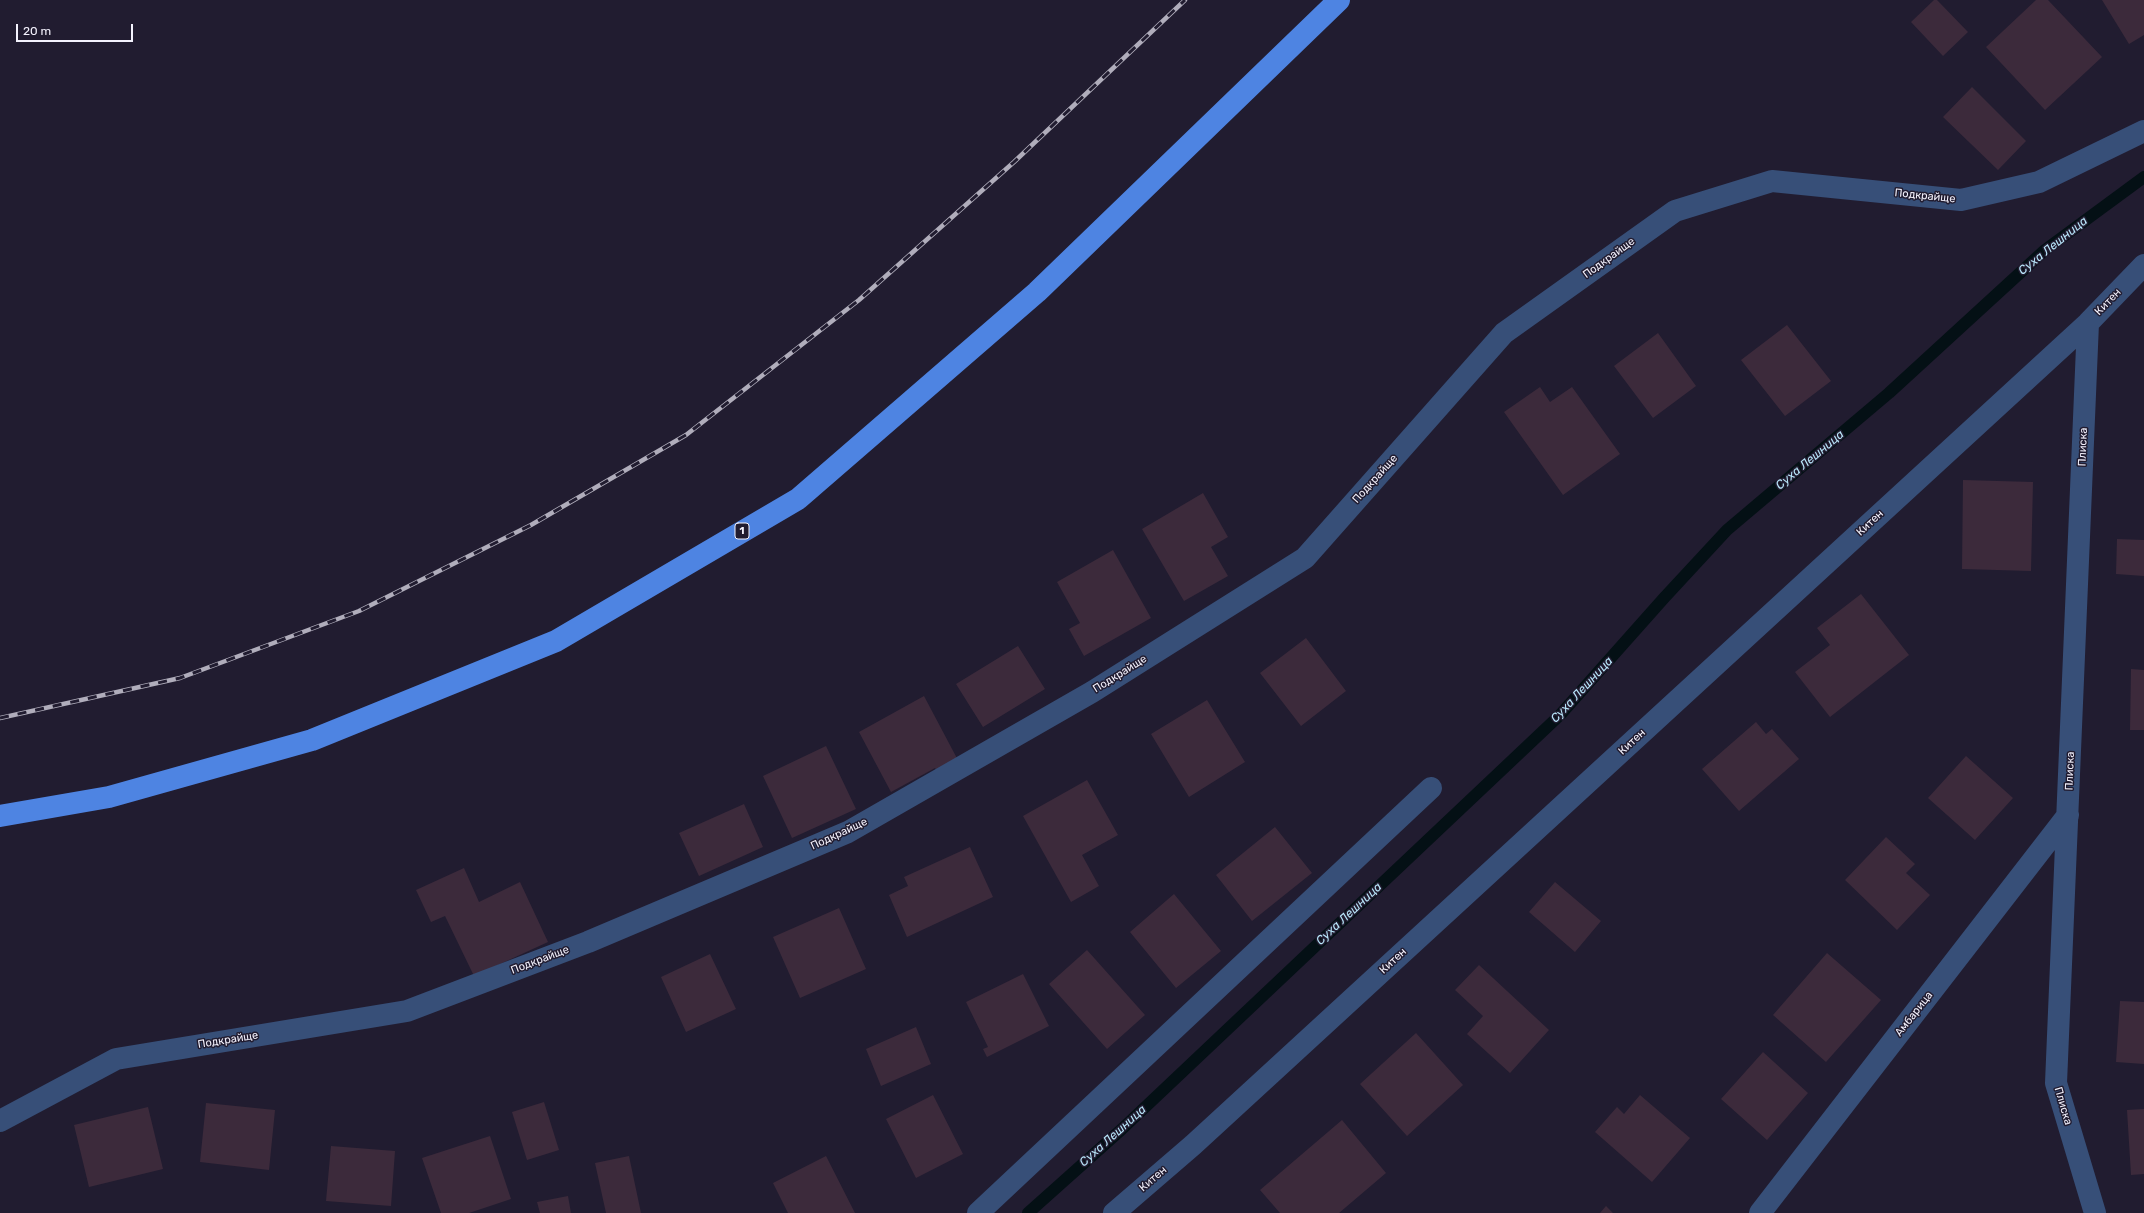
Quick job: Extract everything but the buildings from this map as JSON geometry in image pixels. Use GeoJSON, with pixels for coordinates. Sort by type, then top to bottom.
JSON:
{"type":"FeatureCollection","features":[{"type":"Feature","properties":{"kind":"highway","name":"1"},"geometry":{"type":"LineString","coordinates":[[0,816],[109,796],[312,740],[556,641],[798,499],[1037,292],[1339,0]]}},
{"type":"Feature","properties":{"kind":"street","name":"Подкрайще"},"geometry":{"type":"LineString","coordinates":[[0,1121],[116,1059],[407,1011],[588,942],[848,832],[1092,692],[1305,558],[1504,333],[1675,211],[1772,181],[1961,200],[2039,182],[2144,131]]}},
{"type":"Feature","properties":{"kind":"street","name":"Китен"},"geometry":{"type":"LineString","coordinates":[[1114,1213],[1193,1145],[2088,323],[2144,265]]}},
{"type":"Feature","properties":{"kind":"street","name":"Плиска"},"geometry":{"type":"LineString","coordinates":[[2088,323],[2056,1083],[2095,1213]]}},
{"type":"Feature","properties":{"kind":"street"},"geometry":{"type":"LineString","coordinates":[[978,1213],[1431,788]]}},
{"type":"Feature","properties":{"kind":"street","name":"Амбарица"},"geometry":{"type":"LineString","coordinates":[[1760,1213],[2068,815]]}},
{"type":"Feature","properties":{"kind":"waterway","name":"Суха Лешница"},"geometry":{"type":"LineString","coordinates":[[1028,1213],[1122,1129],[1560,715],[1727,530],[1889,393],[2045,250],[2144,177]]}},
{"type":"Feature","properties":{"kind":"railway"},"geometry":{"type":"LineString","coordinates":[[0,718],[180,678],[359,611],[531,525],[686,435],[859,300],[1014,162],[1185,0]]}}]}
